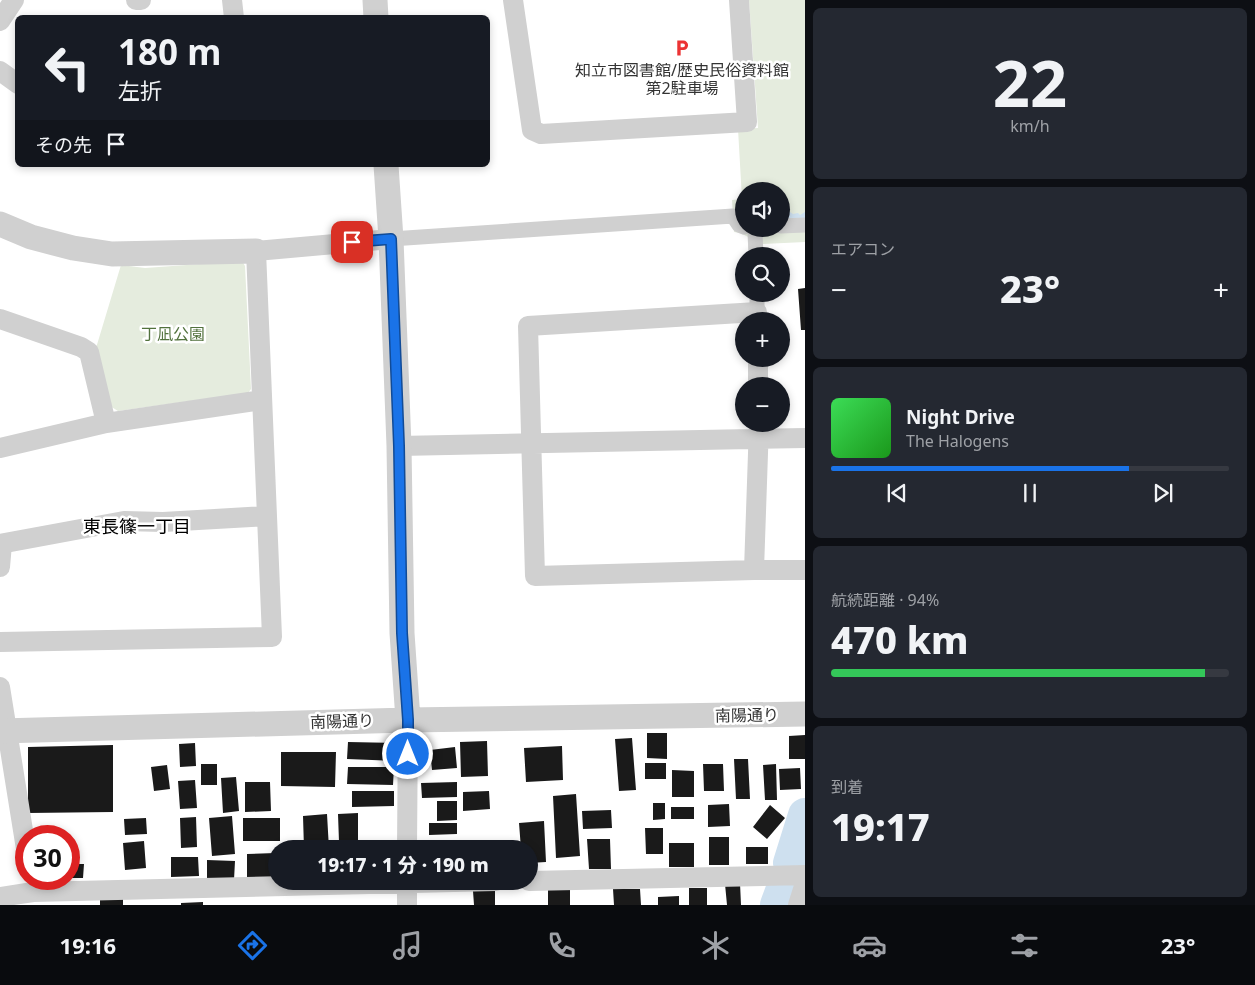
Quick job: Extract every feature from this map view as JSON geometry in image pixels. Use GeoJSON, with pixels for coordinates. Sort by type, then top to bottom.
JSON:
{"type":"FeatureCollection","features":[{"type":"Feature","properties":{"kind":"street"},"geometry":{"type":"LineString","coordinates":[[0,21],[14,0]]}},
{"type":"Feature","properties":{"kind":"street"},"geometry":{"type":"LineString","coordinates":[[136,0],[141,0]]}},
{"type":"Feature","properties":{"kind":"street"},"geometry":{"type":"LineString","coordinates":[[232,0],[234,15]]}},
{"type":"Feature","properties":{"kind":"street"},"geometry":{"type":"LineString","coordinates":[[375,0],[376,15]]}},
{"type":"Feature","properties":{"kind":"street"},"geometry":{"type":"LineString","coordinates":[[513,0],[532,130],[541,134],[747,122],[739,0]]}},
{"type":"Feature","properties":{"kind":"street"},"geometry":{"type":"LineString","coordinates":[[0,71],[15,82]]}},
{"type":"Feature","properties":{"kind":"street"},"geometry":{"type":"LineString","coordinates":[[386,167],[391,239],[399,446],[402,633],[408,720],[407,840]]}},
{"type":"Feature","properties":{"kind":"street"},"geometry":{"type":"LineString","coordinates":[[0,224],[31,237],[73,248],[112,254],[256,250],[733,216],[735,219]]}},
{"type":"Feature","properties":{"kind":"street"},"geometry":{"type":"LineString","coordinates":[[790,225],[805,224]]}},
{"type":"Feature","properties":{"kind":"street"},"geometry":{"type":"LineString","coordinates":[[0,642],[272,637],[256,250]]}},
{"type":"Feature","properties":{"kind":"street"},"geometry":{"type":"LineString","coordinates":[[757,309],[528,326],[535,576],[805,570]]}},
{"type":"Feature","properties":{"kind":"street"},"geometry":{"type":"LineString","coordinates":[[0,319],[81,346],[89,352],[106,423]]}},
{"type":"Feature","properties":{"kind":"street"},"geometry":{"type":"LineString","coordinates":[[0,448],[106,423],[262,400]]}},
{"type":"Feature","properties":{"kind":"street"},"geometry":{"type":"LineString","coordinates":[[399,446],[531,443],[759,432],[805,438]]}},
{"type":"Feature","properties":{"kind":"street"},"geometry":{"type":"LineString","coordinates":[[754,570],[759,432]]}},
{"type":"Feature","properties":{"kind":"street"},"geometry":{"type":"LineString","coordinates":[[0,567],[1,544],[124,521],[163,522],[267,516]]}},
{"type":"Feature","properties":{"kind":"street"},"geometry":{"type":"LineString","coordinates":[[0,687],[4,731],[22,825]]}},
{"type":"Feature","properties":{"kind":"street","name":"南陽通り"},"geometry":{"type":"LineString","coordinates":[[4,731],[408,720],[805,714]]}},
{"type":"Feature","properties":{"kind":"street"},"geometry":{"type":"LineString","coordinates":[[538,881],[805,875]]}},
{"type":"Feature","properties":{"kind":"street"},"geometry":{"type":"LineString","coordinates":[[798,905],[805,883]]}},
{"type":"Feature","properties":{"kind":"street"},"geometry":{"type":"LineString","coordinates":[[0,897],[33,892],[268,886]]}},
{"type":"Feature","properties":{"kind":"street"},"geometry":{"type":"LineString","coordinates":[[406,905],[407,890]]}},
{"type":"Feature","properties":{"kind":"green space"},"geometry":{"type":"Polygon","coordinates":[[[749,0],[805,0],[805,242],[763,244],[748,237],[790,237],[790,182],[741,182],[738,129],[758,128],[749,0]]]}},
{"type":"Feature","properties":{"kind":"green space"},"geometry":{"type":"Polygon","coordinates":[[[732,200],[735,200],[735,232],[734,232],[732,200]]]}},
{"type":"Feature","properties":{"kind":"green space","name":"丁凪公園"},"geometry":{"type":"Polygon","coordinates":[[[242,261],[245,266],[251,389],[248,393],[118,411],[110,406],[96,348],[121,265],[145,268],[242,261]]]}},
{"type":"Feature","properties":{"kind":"water"},"geometry":{"type":"Polygon","coordinates":[[[790,212],[800,215],[805,212],[805,220],[790,221],[790,212]]]}},
{"type":"Feature","properties":{"kind":"building"},"geometry":{"type":"Polygon","coordinates":[[[805,288],[805,330],[801,330],[798,289],[805,288]]]}},
{"type":"Feature","properties":{"kind":"building"},"geometry":{"type":"Polygon","coordinates":[[[647,733],[667,733],[667,759],[647,758],[647,733]]]}},
{"type":"Feature","properties":{"kind":"building"},"geometry":{"type":"Polygon","coordinates":[[[805,735],[805,759],[789,759],[789,736],[805,735]]]}},
{"type":"Feature","properties":{"kind":"building"},"geometry":{"type":"Polygon","coordinates":[[[632,738],[636,790],[619,791],[615,739],[632,738]]]}},
{"type":"Feature","properties":{"kind":"building"},"geometry":{"type":"Polygon","coordinates":[[[487,741],[488,776],[461,777],[460,742],[487,741]]]}},
{"type":"Feature","properties":{"kind":"building"},"geometry":{"type":"Polygon","coordinates":[[[348,742],[398,743],[397,761],[347,759],[348,742]]]}},
{"type":"Feature","properties":{"kind":"building"},"geometry":{"type":"Polygon","coordinates":[[[195,743],[196,766],[180,767],[179,744],[195,743]]]}},
{"type":"Feature","properties":{"kind":"building"},"geometry":{"type":"Polygon","coordinates":[[[113,745],[113,812],[28,813],[28,747],[113,745]]]}},
{"type":"Feature","properties":{"kind":"building"},"geometry":{"type":"Polygon","coordinates":[[[562,746],[563,780],[526,782],[524,748],[562,746]]]}},
{"type":"Feature","properties":{"kind":"building"},"geometry":{"type":"Polygon","coordinates":[[[455,747],[457,768],[432,770],[430,750],[455,747]]]}},
{"type":"Feature","properties":{"kind":"building"},"geometry":{"type":"Polygon","coordinates":[[[281,752],[336,752],[335,787],[281,786],[281,752]]]}},
{"type":"Feature","properties":{"kind":"building"},"geometry":{"type":"Polygon","coordinates":[[[734,759],[748,759],[750,799],[736,799],[734,759]]]}},
{"type":"Feature","properties":{"kind":"building"},"geometry":{"type":"Polygon","coordinates":[[[645,763],[666,763],[666,779],[645,779],[645,763]]]}},
{"type":"Feature","properties":{"kind":"building"},"geometry":{"type":"Polygon","coordinates":[[[201,764],[217,764],[217,785],[201,785],[201,764]]]}},
{"type":"Feature","properties":{"kind":"building"},"geometry":{"type":"Polygon","coordinates":[[[703,764],[723,764],[724,791],[704,791],[703,764]]]}},
{"type":"Feature","properties":{"kind":"building"},"geometry":{"type":"Polygon","coordinates":[[[776,764],[777,800],[765,800],[763,765],[776,764]]]}},
{"type":"Feature","properties":{"kind":"building"},"geometry":{"type":"Polygon","coordinates":[[[167,765],[170,789],[154,791],[151,767],[167,765]]]}},
{"type":"Feature","properties":{"kind":"building"},"geometry":{"type":"Polygon","coordinates":[[[348,767],[394,767],[393,785],[347,784],[348,767]]]}},
{"type":"Feature","properties":{"kind":"building"},"geometry":{"type":"Polygon","coordinates":[[[800,768],[801,789],[780,790],[779,769],[800,768]]]}},
{"type":"Feature","properties":{"kind":"building"},"geometry":{"type":"Polygon","coordinates":[[[672,770],[694,771],[694,797],[672,797],[672,770]]]}},
{"type":"Feature","properties":{"kind":"building"},"geometry":{"type":"Polygon","coordinates":[[[236,777],[239,811],[223,813],[221,778],[236,777]]]}},
{"type":"Feature","properties":{"kind":"building"},"geometry":{"type":"Polygon","coordinates":[[[195,780],[197,808],[180,809],[178,781],[195,780]]]}},
{"type":"Feature","properties":{"kind":"building"},"geometry":{"type":"Polygon","coordinates":[[[245,782],[270,782],[271,811],[245,812],[245,782]]]}},
{"type":"Feature","properties":{"kind":"building"},"geometry":{"type":"Polygon","coordinates":[[[457,782],[457,797],[422,798],[421,783],[457,782]]]}},
{"type":"Feature","properties":{"kind":"building"},"geometry":{"type":"Polygon","coordinates":[[[352,791],[394,791],[394,806],[352,807],[352,791]]]}},
{"type":"Feature","properties":{"kind":"building"},"geometry":{"type":"Polygon","coordinates":[[[489,791],[490,809],[463,811],[463,792],[489,791]]]}},
{"type":"Feature","properties":{"kind":"building"},"geometry":{"type":"Polygon","coordinates":[[[576,794],[580,856],[556,858],[553,796],[576,794]]]}},
{"type":"Feature","properties":{"kind":"building"},"geometry":{"type":"Polygon","coordinates":[[[437,801],[457,801],[457,820],[437,821],[437,801]]]}},
{"type":"Feature","properties":{"kind":"building"},"geometry":{"type":"Polygon","coordinates":[[[653,803],[665,803],[665,819],[653,820],[653,803]]]}},
{"type":"Feature","properties":{"kind":"building"},"geometry":{"type":"Polygon","coordinates":[[[729,804],[730,826],[708,827],[708,805],[729,804]]]}},
{"type":"Feature","properties":{"kind":"building"},"geometry":{"type":"Polygon","coordinates":[[[770,805],[785,818],[767,839],[753,827],[770,805]]]}},
{"type":"Feature","properties":{"kind":"building"},"geometry":{"type":"Polygon","coordinates":[[[671,807],[694,807],[694,819],[671,819],[671,807]]]}},
{"type":"Feature","properties":{"kind":"building"},"geometry":{"type":"Polygon","coordinates":[[[611,810],[612,828],[583,829],[582,811],[611,810]]]}},
{"type":"Feature","properties":{"kind":"building"},"geometry":{"type":"Polygon","coordinates":[[[358,813],[358,840],[339,840],[338,814],[358,813]]]}},
{"type":"Feature","properties":{"kind":"building"},"geometry":{"type":"Polygon","coordinates":[[[327,814],[328,840],[304,840],[303,816],[327,814]]]}},
{"type":"Feature","properties":{"kind":"building"},"geometry":{"type":"Polygon","coordinates":[[[232,816],[235,854],[212,856],[209,818],[232,816]]]}},
{"type":"Feature","properties":{"kind":"building"},"geometry":{"type":"Polygon","coordinates":[[[196,817],[197,847],[181,848],[180,818],[196,817]]]}},
{"type":"Feature","properties":{"kind":"building"},"geometry":{"type":"Polygon","coordinates":[[[146,818],[147,834],[125,835],[124,819],[146,818]]]}},
{"type":"Feature","properties":{"kind":"building"},"geometry":{"type":"Polygon","coordinates":[[[243,818],[280,818],[280,840],[243,841],[243,818]]]}},
{"type":"Feature","properties":{"kind":"building"},"geometry":{"type":"Polygon","coordinates":[[[544,821],[546,862],[538,862],[538,840],[520,840],[519,823],[544,821]]]}},
{"type":"Feature","properties":{"kind":"building"},"geometry":{"type":"Polygon","coordinates":[[[429,823],[457,823],[457,834],[429,835],[429,823]]]}},
{"type":"Feature","properties":{"kind":"building"},"geometry":{"type":"Polygon","coordinates":[[[645,828],[663,828],[663,854],[646,854],[645,828]]]}},
{"type":"Feature","properties":{"kind":"building"},"geometry":{"type":"Polygon","coordinates":[[[709,837],[729,837],[729,865],[709,865],[709,837]]]}},
{"type":"Feature","properties":{"kind":"building"},"geometry":{"type":"Polygon","coordinates":[[[587,839],[610,839],[611,869],[589,869],[587,839]]]}},
{"type":"Feature","properties":{"kind":"building"},"geometry":{"type":"Polygon","coordinates":[[[144,841],[146,868],[125,870],[123,843],[144,841]]]}},
{"type":"Feature","properties":{"kind":"building"},"geometry":{"type":"Polygon","coordinates":[[[669,843],[694,843],[694,867],[669,867],[669,843]]]}},
{"type":"Feature","properties":{"kind":"building"},"geometry":{"type":"Polygon","coordinates":[[[746,847],[768,847],[768,864],[746,864],[746,847]]]}},
{"type":"Feature","properties":{"kind":"building"},"geometry":{"type":"Polygon","coordinates":[[[268,853],[268,879],[247,879],[247,854],[268,853]]]}},
{"type":"Feature","properties":{"kind":"building"},"geometry":{"type":"Polygon","coordinates":[[[171,857],[198,857],[199,876],[171,877],[171,857]]]}},
{"type":"Feature","properties":{"kind":"building"},"geometry":{"type":"Polygon","coordinates":[[[207,860],[235,861],[234,880],[207,880],[207,860]]]}},
{"type":"Feature","properties":{"kind":"building"},"geometry":{"type":"Polygon","coordinates":[[[80,864],[84,864],[83,878],[80,878],[80,864]]]}},
{"type":"Feature","properties":{"kind":"building"},"geometry":{"type":"Polygon","coordinates":[[[740,883],[741,905],[727,905],[725,884],[740,883]]]}},
{"type":"Feature","properties":{"kind":"building"},"geometry":{"type":"Polygon","coordinates":[[[689,888],[707,888],[707,905],[689,905],[689,888]]]}},
{"type":"Feature","properties":{"kind":"building"},"geometry":{"type":"Polygon","coordinates":[[[570,889],[570,905],[548,905],[548,890],[570,889]]]}},
{"type":"Feature","properties":{"kind":"building"},"geometry":{"type":"Polygon","coordinates":[[[613,889],[640,889],[641,905],[614,905],[613,889]]]}},
{"type":"Feature","properties":{"kind":"building"},"geometry":{"type":"Polygon","coordinates":[[[473,891],[495,891],[495,905],[474,905],[473,891]]]}},
{"type":"Feature","properties":{"kind":"building"},"geometry":{"type":"Polygon","coordinates":[[[679,896],[679,905],[658,905],[658,897],[679,896]]]}},
{"type":"Feature","properties":{"kind":"building"},"geometry":{"type":"Polygon","coordinates":[[[100,899],[123,899],[123,905],[100,905],[100,899]]]}},
{"type":"Feature","properties":{"kind":"building"},"geometry":{"type":"Polygon","coordinates":[[[203,902],[203,905],[181,905],[181,903],[203,902]]]}},
{"type":"Feature","properties":{"kind":"waterway"},"geometry":{"type":"LineString","coordinates":[[790,863],[805,815]]}},
{"type":"Feature","properties":{"kind":"waterway"},"geometry":{"type":"LineString","coordinates":[[777,905],[784,886]]}},
{"type":"Feature","properties":{"kind":"place","name":"知立市図書館/歴史民俗資料館 第2駐車場"},"geometry":{"type":"Point","coordinates":[682,48]}},
{"type":"Feature","properties":{"kind":"district","name":"東長篠一丁目"},"geometry":{"type":"Point","coordinates":[137,527]}},
{"type":"Feature","properties":{"kind":"route"},"geometry":{"type":"LineString","coordinates":[[352,242],[391,239],[399,446],[402,633],[408,720],[408,754]]}}]}
